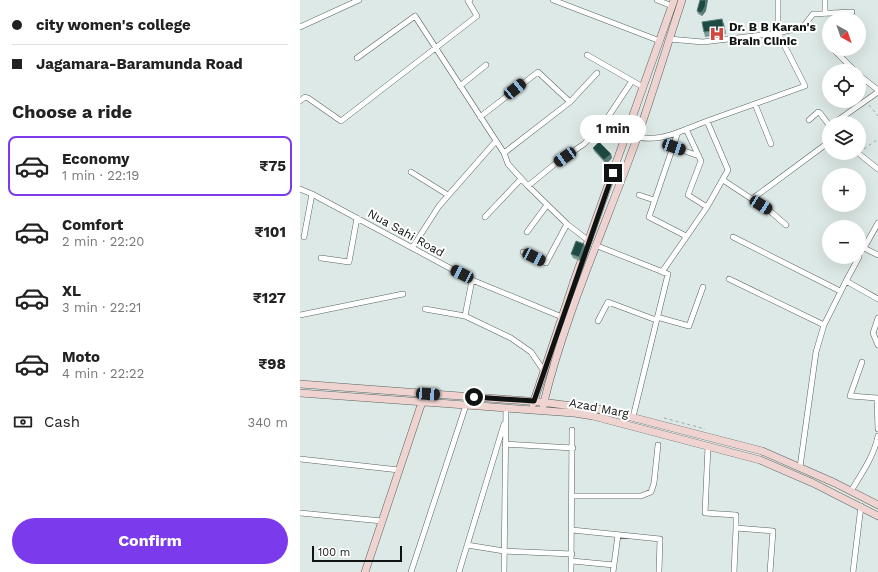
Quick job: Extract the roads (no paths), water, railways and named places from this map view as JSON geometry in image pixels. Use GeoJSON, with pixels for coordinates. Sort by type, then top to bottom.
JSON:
{"type":"FeatureCollection","features":[{"type":"Feature","properties":{"kind":"street"},"geometry":{"type":"LineString","coordinates":[[300,27],[359,0]]}},
{"type":"Feature","properties":{"kind":"street"},"geometry":{"type":"LineString","coordinates":[[300,100],[305,97],[308,98],[341,121],[477,16],[468,0]]}},
{"type":"Feature","properties":{"kind":"street"},"geometry":{"type":"LineString","coordinates":[[553,0],[660,41]]}},
{"type":"Feature","properties":{"kind":"street"},"geometry":{"type":"LineString","coordinates":[[542,410],[626,135],[673,3],[657,0]]}},
{"type":"Feature","properties":{"kind":"street"},"geometry":{"type":"LineString","coordinates":[[531,410],[562,317],[637,138],[682,0]]}},
{"type":"Feature","properties":{"kind":"street"},"geometry":{"type":"LineString","coordinates":[[626,135],[637,138],[662,139],[707,120],[805,86],[778,32],[778,0]]}},
{"type":"Feature","properties":{"kind":"street"},"geometry":{"type":"LineString","coordinates":[[825,0],[825,12]]}},
{"type":"Feature","properties":{"kind":"street"},"geometry":{"type":"LineString","coordinates":[[669,39],[702,42],[778,32],[803,27],[813,14],[822,14]]}},
{"type":"Feature","properties":{"kind":"street"},"geometry":{"type":"LineString","coordinates":[[357,58],[415,16],[504,153],[508,164],[521,179],[567,224],[592,243],[668,274],[633,417]]}},
{"type":"Feature","properties":{"kind":"street"},"geometry":{"type":"LineString","coordinates":[[587,55],[643,87]]}},
{"type":"Feature","properties":{"kind":"street"},"geometry":{"type":"LineString","coordinates":[[840,56],[848,64]]}},
{"type":"Feature","properties":{"kind":"street"},"geometry":{"type":"LineString","coordinates":[[460,86],[486,65]]}},
{"type":"Feature","properties":{"kind":"street"},"geometry":{"type":"LineString","coordinates":[[480,117],[538,72],[570,102]]}},
{"type":"Feature","properties":{"kind":"street"},"geometry":{"type":"LineString","coordinates":[[504,153],[570,102],[597,73]]}},
{"type":"Feature","properties":{"kind":"street"},"geometry":{"type":"LineString","coordinates":[[844,116],[878,91],[866,80]]}},
{"type":"Feature","properties":{"kind":"street"},"geometry":{"type":"LineString","coordinates":[[528,186],[556,163],[584,144],[604,123],[632,81]]}},
{"type":"Feature","properties":{"kind":"street"},"geometry":{"type":"LineString","coordinates":[[755,104],[771,144]]}},
{"type":"Feature","properties":{"kind":"street"},"geometry":{"type":"LineString","coordinates":[[809,120],[818,112],[822,116]]}},
{"type":"Feature","properties":{"kind":"street"},"geometry":{"type":"LineString","coordinates":[[662,272],[707,207],[728,170],[707,120]]}},
{"type":"Feature","properties":{"kind":"street"},"geometry":{"type":"LineString","coordinates":[[686,129],[701,161],[688,195],[707,207]]}},
{"type":"Feature","properties":{"kind":"street"},"geometry":{"type":"LineString","coordinates":[[678,132],[649,217],[686,236]]}},
{"type":"Feature","properties":{"kind":"street"},"geometry":{"type":"LineString","coordinates":[[412,248],[439,206],[496,141]]}},
{"type":"Feature","properties":{"kind":"street"},"geometry":{"type":"LineString","coordinates":[[674,147],[699,156]]}},
{"type":"Feature","properties":{"kind":"street"},"geometry":{"type":"LineString","coordinates":[[752,199],[822,147]]}},
{"type":"Feature","properties":{"kind":"street"},"geometry":{"type":"LineString","coordinates":[[866,159],[878,169]]}},
{"type":"Feature","properties":{"kind":"street"},"geometry":{"type":"LineString","coordinates":[[411,172],[448,195]]}},
{"type":"Feature","properties":{"kind":"street"},"geometry":{"type":"LineString","coordinates":[[484,217],[521,179]]}},
{"type":"Feature","properties":{"kind":"street"},"geometry":{"type":"LineString","coordinates":[[723,180],[770,210],[786,225]]}},
{"type":"Feature","properties":{"kind":"street","name":"Nua Sahi Road"},"geometry":{"type":"LineString","coordinates":[[300,189],[472,280],[562,317]]}},
{"type":"Feature","properties":{"kind":"street"},"geometry":{"type":"LineString","coordinates":[[304,237],[312,194]]}},
{"type":"Feature","properties":{"kind":"street"},"geometry":{"type":"LineString","coordinates":[[639,195],[654,200]]}},
{"type":"Feature","properties":{"kind":"street"},"geometry":{"type":"LineString","coordinates":[[527,232],[547,205]]}},
{"type":"Feature","properties":{"kind":"street"},"geometry":{"type":"LineString","coordinates":[[321,258],[349,262],[357,218]]}},
{"type":"Feature","properties":{"kind":"street"},"geometry":{"type":"LineString","coordinates":[[523,252],[546,263],[567,224]]}},
{"type":"Feature","properties":{"kind":"street"},"geometry":{"type":"LineString","coordinates":[[866,245],[878,224]]}},
{"type":"Feature","properties":{"kind":"street"},"geometry":{"type":"LineString","coordinates":[[733,237],[840,291]]}},
{"type":"Feature","properties":{"kind":"street"},"geometry":{"type":"LineString","coordinates":[[866,249],[878,255]]}},
{"type":"Feature","properties":{"kind":"street"},"geometry":{"type":"LineString","coordinates":[[800,467],[816,352],[824,325],[840,291],[855,264]]}},
{"type":"Feature","properties":{"kind":"street"},"geometry":{"type":"LineString","coordinates":[[729,279],[824,325]]}},
{"type":"Feature","properties":{"kind":"street"},"geometry":{"type":"LineString","coordinates":[[465,316],[472,280]]}},
{"type":"Feature","properties":{"kind":"street"},"geometry":{"type":"LineString","coordinates":[[846,281],[878,299]]}},
{"type":"Feature","properties":{"kind":"street"},"geometry":{"type":"LineString","coordinates":[[598,321],[608,302],[656,318],[689,326],[702,287]]}},
{"type":"Feature","properties":{"kind":"street"},"geometry":{"type":"LineString","coordinates":[[300,315],[403,294]]}},
{"type":"Feature","properties":{"kind":"street"},"geometry":{"type":"LineString","coordinates":[[426,309],[465,316],[511,338],[531,352],[544,371]]}},
{"type":"Feature","properties":{"kind":"street"},"geometry":{"type":"LineString","coordinates":[[878,318],[873,333],[878,345]]}},
{"type":"Feature","properties":{"kind":"street"},"geometry":{"type":"LineString","coordinates":[[862,362],[850,396],[877,398],[878,429]]}},
{"type":"Feature","properties":{"kind":"street","name":"Azad Marg"},"geometry":{"type":"LineString","coordinates":[[300,384],[578,405],[633,417],[746,446],[800,467],[878,505]]}},
{"type":"Feature","properties":{"kind":"street","name":"Azad Marg"},"geometry":{"type":"LineString","coordinates":[[300,392],[542,410],[593,416],[760,460],[813,483],[861,506],[878,516]]}},
{"type":"Feature","properties":{"kind":"street"},"geometry":{"type":"LineString","coordinates":[[365,572],[422,402]]}},
{"type":"Feature","properties":{"kind":"street"},"geometry":{"type":"LineString","coordinates":[[411,572],[466,405]]}},
{"type":"Feature","properties":{"kind":"street"},"geometry":{"type":"LineString","coordinates":[[504,572],[506,408]]}},
{"type":"Feature","properties":{"kind":"street"},"geometry":{"type":"LineString","coordinates":[[459,572],[506,417]]}},
{"type":"Feature","properties":{"kind":"street"},"geometry":{"type":"LineString","coordinates":[[571,572],[572,430]]}},
{"type":"Feature","properties":{"kind":"street"},"geometry":{"type":"LineString","coordinates":[[851,491],[876,446],[878,436]]}},
{"type":"Feature","properties":{"kind":"street"},"geometry":{"type":"LineString","coordinates":[[506,444],[573,448]]}},
{"type":"Feature","properties":{"kind":"street"},"geometry":{"type":"LineString","coordinates":[[572,496],[641,496],[650,492],[654,483],[658,445]]}},
{"type":"Feature","properties":{"kind":"street"},"geometry":{"type":"LineString","coordinates":[[708,446],[705,513],[736,515],[734,572]]}},
{"type":"Feature","properties":{"kind":"street"},"geometry":{"type":"LineString","coordinates":[[300,459],[399,470]]}},
{"type":"Feature","properties":{"kind":"street"},"geometry":{"type":"LineString","coordinates":[[854,572],[861,506]]}},
{"type":"Feature","properties":{"kind":"street"},"geometry":{"type":"LineString","coordinates":[[300,513],[382,521]]}},
{"type":"Feature","properties":{"kind":"street"},"geometry":{"type":"LineString","coordinates":[[736,528],[773,531],[770,572]]}},
{"type":"Feature","properties":{"kind":"street"},"geometry":{"type":"LineString","coordinates":[[572,530],[660,539],[659,572]]}},
{"type":"Feature","properties":{"kind":"street"},"geometry":{"type":"LineString","coordinates":[[614,572],[618,535]]}},
{"type":"Feature","properties":{"kind":"street"},"geometry":{"type":"LineString","coordinates":[[467,545],[504,551],[572,554]]}},
{"type":"Feature","properties":{"kind":"street"},"geometry":{"type":"LineString","coordinates":[[572,561],[614,565]]}},
{"type":"Feature","properties":{"kind":"place","name":"Dr. B B Karan's Brain Clinic"},"geometry":{"type":"Point","coordinates":[717,34]}}]}
